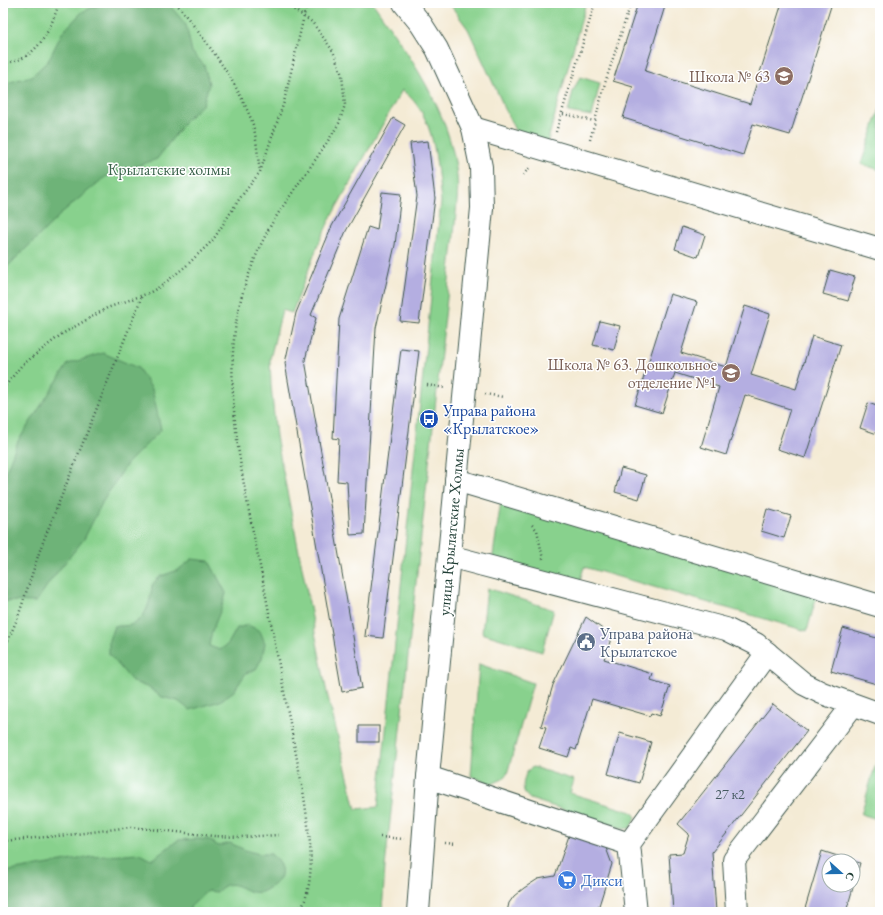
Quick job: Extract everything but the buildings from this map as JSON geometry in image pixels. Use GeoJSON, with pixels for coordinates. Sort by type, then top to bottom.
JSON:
{"type":"FeatureCollection","features":[{"type":"Feature","properties":{"kind":"street","name":"улица Крылатские Холмы"},"geometry":{"type":"LineString","coordinates":[[404,3],[421,24],[437,49],[473,128],[481,168],[482,208],[448,556],[428,777],[418,912]]}},
{"type":"Feature","properties":{"kind":"street"},"geometry":{"type":"LineString","coordinates":[[473,128],[880,249]]}},
{"type":"Feature","properties":{"kind":"street"},"geometry":{"type":"LineString","coordinates":[[456,480],[880,606]]}},
{"type":"Feature","properties":{"kind":"street"},"geometry":{"type":"LineString","coordinates":[[448,556],[548,584],[726,629],[744,636],[768,653],[804,684],[822,693],[880,714]]}},
{"type":"Feature","properties":{"kind":"street"},"geometry":{"type":"LineString","coordinates":[[636,912],[629,844],[768,653]]}},
{"type":"Feature","properties":{"kind":"street"},"geometry":{"type":"LineString","coordinates":[[737,912],[734,860],[853,705]]}},
{"type":"Feature","properties":{"kind":"street"},"geometry":{"type":"LineString","coordinates":[[428,777],[629,844]]}},
{"type":"Feature","properties":{"kind":"path"},"geometry":{"type":"LineString","coordinates":[[3,62],[13,62],[38,48],[53,23],[59,3]]}},
{"type":"Feature","properties":{"kind":"path"},"geometry":{"type":"LineString","coordinates":[[176,3],[208,42],[231,80],[252,120],[260,172]]}},
{"type":"Feature","properties":{"kind":"path"},"geometry":{"type":"LineString","coordinates":[[284,3],[304,15],[321,32],[333,51],[342,75],[345,105],[339,123],[331,137],[273,222],[251,270],[243,292],[235,327],[232,388],[238,444],[248,509],[304,796],[309,833],[311,883],[300,912]]}},
{"type":"Feature","properties":{"kind":"path"},"geometry":{"type":"LineString","coordinates":[[3,389],[21,366],[62,334],[107,308],[142,296],[161,286],[186,266],[212,240],[240,198],[260,172],[284,102],[307,3]]}},
{"type":"Feature","properties":{"kind":"path"},"geometry":{"type":"LineString","coordinates":[[523,175],[552,143],[563,114],[595,3]]}},
{"type":"Feature","properties":{"kind":"path"},"geometry":{"type":"LineString","coordinates":[[587,162],[594,121],[631,3]]}},
{"type":"Feature","properties":{"kind":"path"},"geometry":{"type":"LineString","coordinates":[[563,114],[594,121]]}},
{"type":"Feature","properties":{"kind":"path"},"geometry":{"type":"LineString","coordinates":[[3,652],[18,617],[41,547],[142,296]]}},
{"type":"Feature","properties":{"kind":"path"},"geometry":{"type":"LineString","coordinates":[[526,520],[537,530],[548,584]]}},
{"type":"Feature","properties":{"kind":"path"},"geometry":{"type":"LineString","coordinates":[[3,841],[68,836],[131,827],[214,836],[240,837],[280,835]]}},
{"type":"Feature","properties":{"kind":"green space","name":"Крылатские холмы"},"geometry":{"type":"Polygon","coordinates":[[[3,3],[373,3],[414,64],[437,107],[453,152],[458,188],[385,867],[382,912],[3,912],[3,3]],[[402,90],[331,217],[318,245],[292,313],[282,310],[270,359],[276,436],[327,693],[356,809],[378,807],[441,201],[432,140],[422,112],[413,100],[402,90]]]}},
{"type":"Feature","properties":{"kind":"green space"},"geometry":{"type":"Polygon","coordinates":[[[103,3],[168,3],[186,25],[192,52],[204,65],[209,84],[203,104],[187,119],[157,159],[105,177],[65,210],[3,271],[3,84],[32,76],[48,61],[62,33],[82,12],[103,3]]]}},
{"type":"Feature","properties":{"kind":"green space"},"geometry":{"type":"Polygon","coordinates":[[[449,3],[586,3],[546,147],[519,139],[468,29],[449,3]]]}},
{"type":"Feature","properties":{"kind":"green space"},"geometry":{"type":"Polygon","coordinates":[[[580,77],[600,83],[592,116],[568,112],[573,91],[580,77]]]}},
{"type":"Feature","properties":{"kind":"green space"},"geometry":{"type":"Polygon","coordinates":[[[880,109],[880,170],[861,164],[880,109]]]}},
{"type":"Feature","properties":{"kind":"green space"},"geometry":{"type":"Polygon","coordinates":[[[103,353],[138,368],[152,389],[161,430],[127,464],[103,501],[84,539],[51,580],[36,602],[4,601],[3,479],[18,441],[68,364],[103,353]]]}},
{"type":"Feature","properties":{"kind":"green space"},"geometry":{"type":"Polygon","coordinates":[[[501,501],[817,595],[807,631],[584,567],[578,587],[492,562],[501,501]]]}},
{"type":"Feature","properties":{"kind":"green space"},"geometry":{"type":"Polygon","coordinates":[[[192,559],[209,561],[226,593],[212,632],[209,646],[220,650],[228,644],[237,628],[248,625],[260,631],[265,643],[262,658],[256,669],[246,673],[234,691],[220,701],[190,710],[178,701],[162,697],[149,688],[132,681],[109,654],[109,640],[114,626],[130,625],[140,619],[144,614],[151,596],[152,585],[159,577],[178,570],[192,559]]]}},
{"type":"Feature","properties":{"kind":"green space"},"geometry":{"type":"Polygon","coordinates":[[[487,588],[554,610],[542,652],[482,633],[487,588]]]}},
{"type":"Feature","properties":{"kind":"green space"},"geometry":{"type":"Polygon","coordinates":[[[479,664],[533,683],[507,774],[503,779],[492,784],[471,776],[479,664]]]}},
{"type":"Feature","properties":{"kind":"green space"},"geometry":{"type":"Polygon","coordinates":[[[876,763],[880,764],[880,820],[861,814],[876,763]]]}},
{"type":"Feature","properties":{"kind":"green space"},"geometry":{"type":"Polygon","coordinates":[[[533,767],[574,780],[570,793],[632,812],[636,817],[630,828],[624,829],[530,799],[525,793],[523,786],[527,771],[533,767]]]}},
{"type":"Feature","properties":{"kind":"green space"},"geometry":{"type":"Polygon","coordinates":[[[178,840],[210,840],[218,846],[230,843],[245,850],[259,854],[271,854],[281,868],[280,879],[269,888],[261,892],[249,891],[234,885],[223,887],[217,892],[207,891],[190,907],[191,912],[3,912],[3,872],[91,857],[140,854],[152,860],[178,840]]]}},
{"type":"Feature","properties":{"kind":"place","name":"Школа № 63"},"geometry":{"type":"Point","coordinates":[784,76]}},
{"type":"Feature","properties":{"kind":"place","name":"Школа № 63. Дошкольное отделение №1"},"geometry":{"type":"Point","coordinates":[731,373]}},
{"type":"Feature","properties":{"kind":"place","name":"Управа района «Крылатское»"},"geometry":{"type":"Point","coordinates":[429,419]}},
{"type":"Feature","properties":{"kind":"place","name":"Управа района Крылатское"},"geometry":{"type":"Point","coordinates":[586,642]}},
{"type":"Feature","properties":{"kind":"place","name":"Дикси"},"geometry":{"type":"Point","coordinates":[567,880]}}]}
